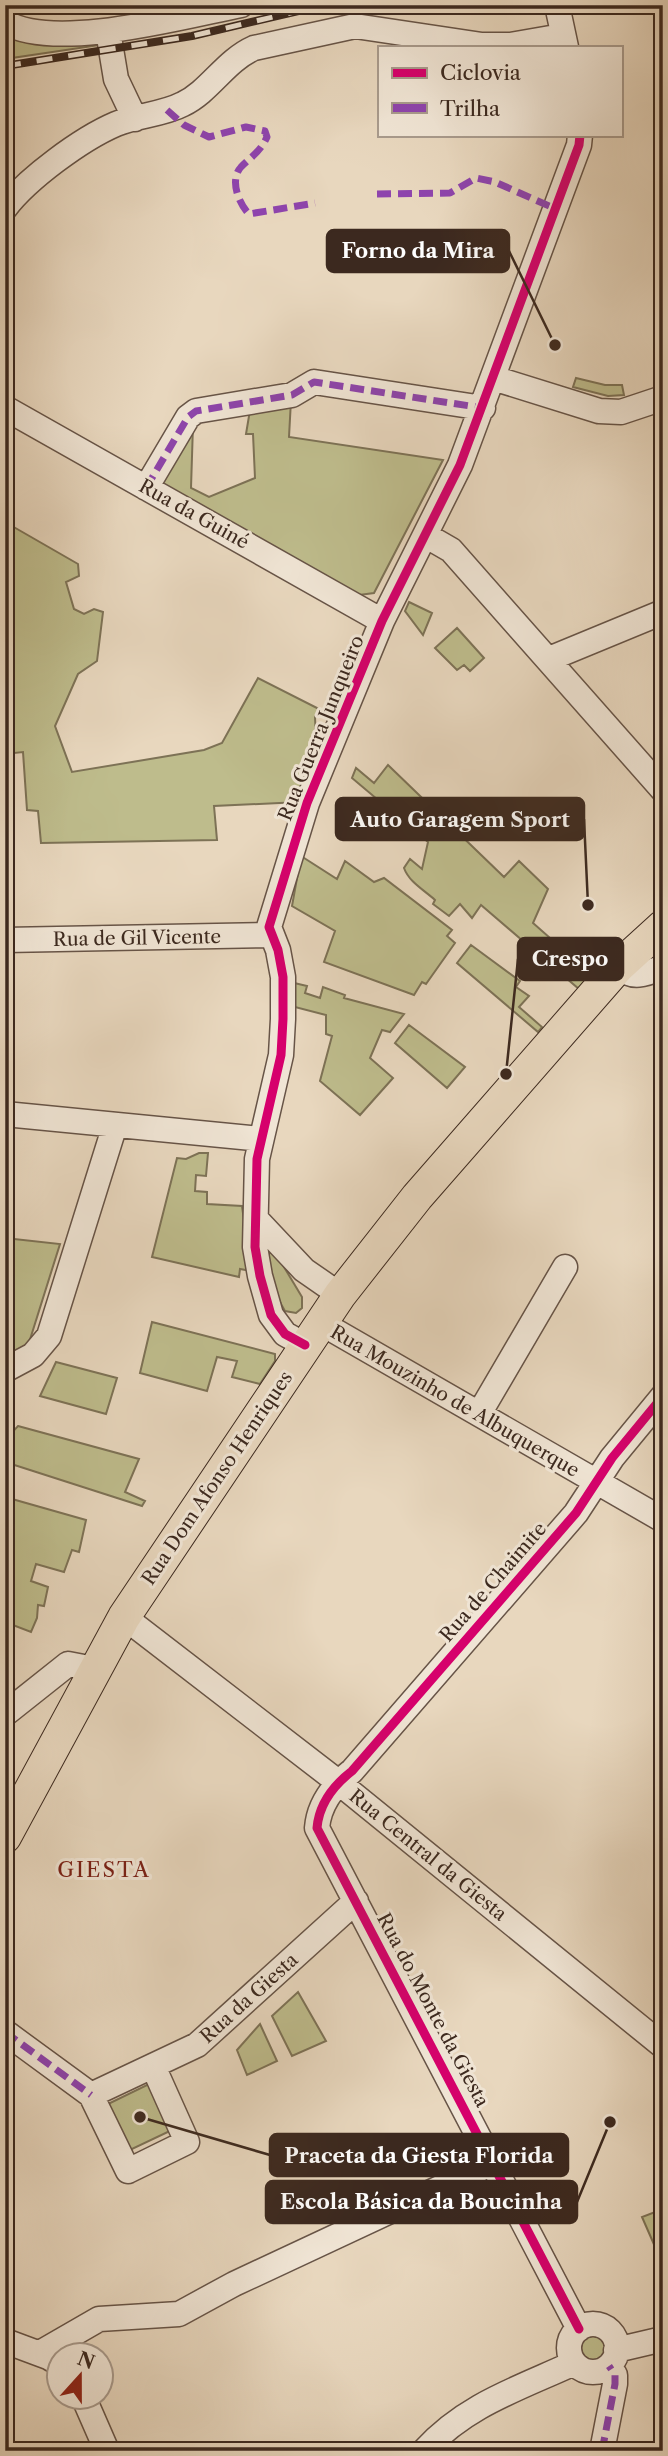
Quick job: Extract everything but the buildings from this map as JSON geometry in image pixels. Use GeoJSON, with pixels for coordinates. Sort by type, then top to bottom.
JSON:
{"type":"FeatureCollection","features":[{"type":"Feature","properties":{"kind":"main road","name":"Rua Dom Afonso Henriques"},"geometry":{"type":"LineString","coordinates":[[5,1837],[124,1617],[340,1295],[417,1197],[618,967],[663,926]]}},
{"type":"Feature","properties":{"kind":"street"},"geometry":{"type":"LineString","coordinates":[[5,22],[24,31],[38,33],[108,31],[241,5]]}},
{"type":"Feature","properties":{"kind":"street"},"geometry":{"type":"LineString","coordinates":[[5,208],[23,188],[79,147],[117,123],[183,104],[239,55],[254,48],[355,26],[482,45],[564,41],[557,5]]}},
{"type":"Feature","properties":{"kind":"street"},"geometry":{"type":"LineString","coordinates":[[108,31],[116,79],[135,119]]}},
{"type":"Feature","properties":{"kind":"street","name":"Rua Guerra Junqueiro"},"geometry":{"type":"LineString","coordinates":[[270,935],[271,919],[307,803],[382,621],[483,408],[579,145],[580,136]]}},
{"type":"Feature","properties":{"kind":"street"},"geometry":{"type":"LineString","coordinates":[[493,378],[599,411],[621,412],[663,398]]}},
{"type":"Feature","properties":{"kind":"street"},"geometry":{"type":"LineString","coordinates":[[146,488],[188,417],[207,407],[255,403],[292,395],[314,382],[483,408]]}},
{"type":"Feature","properties":{"kind":"street","name":"Rua da Guiné"},"geometry":{"type":"LineString","coordinates":[[5,408],[382,621]]}},
{"type":"Feature","properties":{"kind":"street"},"geometry":{"type":"LineString","coordinates":[[425,535],[451,550],[663,790]]}},
{"type":"Feature","properties":{"kind":"street"},"geometry":{"type":"LineString","coordinates":[[549,659],[663,612]]}},
{"type":"Feature","properties":{"kind":"street"},"geometry":{"type":"LineString","coordinates":[[270,935],[278,950],[283,977],[284,1018],[281,1055],[261,1139],[255,1179],[257,1261],[271,1315],[285,1334],[313,1334]]}},
{"type":"Feature","properties":{"kind":"street","name":"Rua de Gil Vicente"},"geometry":{"type":"LineString","coordinates":[[5,940],[270,935]]}},
{"type":"Feature","properties":{"kind":"street"},"geometry":{"type":"LineString","coordinates":[[618,967],[636,976],[663,967]]}},
{"type":"Feature","properties":{"kind":"street"},"geometry":{"type":"LineString","coordinates":[[5,1114],[261,1139]]}},
{"type":"Feature","properties":{"kind":"street"},"geometry":{"type":"LineString","coordinates":[[5,1370],[33,1356],[49,1336],[115,1125]]}},
{"type":"Feature","properties":{"kind":"street"},"geometry":{"type":"LineString","coordinates":[[256,1219],[304,1270],[340,1295]]}},
{"type":"Feature","properties":{"kind":"street"},"geometry":{"type":"LineString","coordinates":[[479,1414],[565,1267]]}},
{"type":"Feature","properties":{"kind":"street","name":"Rua Mouzinho de Albuquerque"},"geometry":{"type":"LineString","coordinates":[[313,1334],[479,1414],[663,1520]]}},
{"type":"Feature","properties":{"kind":"street","name":"Rua de Chaimite"},"geometry":{"type":"LineString","coordinates":[[338,1782],[352,1771],[576,1513],[594,1482],[663,1396]]}},
{"type":"Feature","properties":{"kind":"street","name":"Rua Central da Giesta"},"geometry":{"type":"LineString","coordinates":[[124,1617],[338,1782],[663,2046]]}},
{"type":"Feature","properties":{"kind":"street"},"geometry":{"type":"LineString","coordinates":[[5,1714],[68,1664],[94,1669]]}},
{"type":"Feature","properties":{"kind":"street","name":"Rua do Monte da Giesta"},"geometry":{"type":"LineString","coordinates":[[338,1782],[318,1814],[317,1828],[579,2329]]}},
{"type":"Feature","properties":{"kind":"street","name":"Rua da Giesta"},"geometry":{"type":"LineString","coordinates":[[91,2095],[197,2045],[356,1901]]}},
{"type":"Feature","properties":{"kind":"street"},"geometry":{"type":"LineString","coordinates":[[5,2032],[91,2095],[128,2171],[187,2142],[153,2066]]}},
{"type":"Feature","properties":{"kind":"street"},"geometry":{"type":"LineString","coordinates":[[73,2340],[99,2319],[179,2315],[234,2284],[493,2163]]}},
{"type":"Feature","properties":{"kind":"street"},"geometry":{"type":"LineString","coordinates":[[602,2451],[615,2384],[612,2358],[614,2337],[605,2328],[592,2324],[573,2334],[569,2348],[574,2363],[587,2371],[612,2358],[663,2339]]}},
{"type":"Feature","properties":{"kind":"street"},"geometry":{"type":"LineString","coordinates":[[5,2341],[46,2357]]}},
{"type":"Feature","properties":{"kind":"street"},"geometry":{"type":"LineString","coordinates":[[424,2451],[478,2407],[574,2363]]}},
{"type":"Feature","properties":{"kind":"street"},"geometry":{"type":"LineString","coordinates":[[89,2410],[107,2451]]}},
{"type":"Feature","properties":{"kind":"shaded area"},"geometry":{"type":"Polygon","coordinates":[[[27,37],[91,39],[100,45],[5,59],[5,42],[27,37]]]}},
{"type":"Feature","properties":{"kind":"shaded area"},"geometry":{"type":"Polygon","coordinates":[[[576,378],[605,385],[622,385],[624,395],[608,396],[573,387],[576,378]]]}},
{"type":"Feature","properties":{"kind":"shaded area"},"geometry":{"type":"Polygon","coordinates":[[[291,400],[289,437],[443,460],[374,593],[359,595],[158,483],[193,425],[191,488],[209,497],[255,478],[253,434],[246,434],[250,410],[291,400]]]}},
{"type":"Feature","properties":{"kind":"shaded area"},"geometry":{"type":"Polygon","coordinates":[[[5,522],[78,564],[79,576],[66,582],[74,609],[84,614],[94,609],[103,612],[97,661],[78,674],[55,726],[72,772],[204,750],[222,743],[258,678],[319,709],[315,717],[317,763],[300,802],[214,806],[217,840],[41,843],[38,811],[27,810],[23,752],[5,754],[5,522]]]}},
{"type":"Feature","properties":{"kind":"shaded area"},"geometry":{"type":"Polygon","coordinates":[[[409,602],[432,613],[423,635],[405,611],[409,602]]]}},
{"type":"Feature","properties":{"kind":"shaded area"},"geometry":{"type":"Polygon","coordinates":[[[457,628],[484,658],[470,671],[464,665],[457,670],[435,648],[457,628]]]}},
{"type":"Feature","properties":{"kind":"shaded area"},"geometry":{"type":"Polygon","coordinates":[[[388,765],[504,877],[519,861],[548,889],[533,923],[592,975],[579,989],[481,905],[472,918],[460,904],[449,916],[433,904],[435,900],[409,878],[404,868],[410,859],[422,869],[428,842],[352,778],[356,768],[374,783],[388,765]]]}},
{"type":"Feature","properties":{"kind":"shaded area"},"geometry":{"type":"Polygon","coordinates":[[[301,856],[337,879],[345,861],[374,882],[384,878],[452,930],[447,936],[455,943],[426,984],[422,982],[414,995],[324,962],[335,931],[292,906],[301,856]]]}},
{"type":"Feature","properties":{"kind":"shaded area"},"geometry":{"type":"Polygon","coordinates":[[[471,945],[520,981],[516,987],[529,996],[519,1007],[542,1027],[538,1032],[457,963],[471,945]]]}},
{"type":"Feature","properties":{"kind":"shaded area"},"geometry":{"type":"Polygon","coordinates":[[[290,982],[307,986],[305,993],[320,998],[323,987],[345,995],[344,998],[404,1014],[390,1032],[382,1030],[370,1058],[393,1078],[360,1115],[320,1081],[332,1036],[326,1034],[326,1015],[291,1006],[290,982]]]}},
{"type":"Feature","properties":{"kind":"shaded area"},"geometry":{"type":"Polygon","coordinates":[[[409,1025],[465,1067],[447,1088],[395,1043],[409,1025]]]}},
{"type":"Feature","properties":{"kind":"shaded area"},"geometry":{"type":"Polygon","coordinates":[[[199,1153],[208,1153],[206,1176],[196,1175],[195,1191],[207,1192],[207,1204],[242,1206],[251,1271],[240,1269],[239,1277],[152,1257],[177,1158],[186,1159],[199,1153]]]}},
{"type":"Feature","properties":{"kind":"shaded area"},"geometry":{"type":"Polygon","coordinates":[[[5,1238],[60,1244],[27,1349],[5,1361],[5,1238]]]}},
{"type":"Feature","properties":{"kind":"shaded area"},"geometry":{"type":"Polygon","coordinates":[[[265,1241],[269,1242],[302,1297],[302,1308],[296,1313],[285,1311],[277,1295],[265,1241]]]}},
{"type":"Feature","properties":{"kind":"shaded area"},"geometry":{"type":"Polygon","coordinates":[[[152,1322],[275,1354],[275,1361],[260,1384],[232,1377],[237,1361],[217,1357],[207,1391],[140,1373],[152,1322]]]}},
{"type":"Feature","properties":{"kind":"shaded area"},"geometry":{"type":"Polygon","coordinates":[[[56,1362],[117,1378],[106,1414],[40,1396],[56,1362]]]}},
{"type":"Feature","properties":{"kind":"shaded area"},"geometry":{"type":"Polygon","coordinates":[[[18,1426],[139,1459],[125,1492],[145,1501],[142,1506],[5,1462],[5,1440],[18,1426]]]}},
{"type":"Feature","properties":{"kind":"shaded area"},"geometry":{"type":"Polygon","coordinates":[[[5,1497],[86,1520],[79,1552],[72,1550],[64,1572],[36,1564],[31,1581],[48,1587],[44,1606],[38,1605],[37,1618],[31,1632],[5,1622],[5,1497]]]}},
{"type":"Feature","properties":{"kind":"shaded area"},"geometry":{"type":"Polygon","coordinates":[[[298,1992],[326,2041],[292,2056],[272,2016],[298,1992]]]}},
{"type":"Feature","properties":{"kind":"shaded area"},"geometry":{"type":"Polygon","coordinates":[[[260,2024],[277,2061],[247,2075],[237,2050],[260,2024]]]}},
{"type":"Feature","properties":{"kind":"shaded area"},"geometry":{"type":"Polygon","coordinates":[[[149,2084],[172,2130],[130,2150],[108,2104],[149,2084]]]}},
{"type":"Feature","properties":{"kind":"shaded area"},"geometry":{"type":"Polygon","coordinates":[[[663,2209],[663,2265],[642,2217],[663,2209]]]}},
{"type":"Feature","properties":{"kind":"shaded area"},"geometry":{"type":"Polygon","coordinates":[[[593,2332],[605,2336],[609,2348],[605,2360],[593,2364],[581,2360],[577,2348],[581,2336],[593,2332]]]}},
{"type":"Feature","properties":{"kind":"railway"},"geometry":{"type":"LineString","coordinates":[[5,66],[192,36],[324,5]]}},
{"type":"Feature","properties":{"kind":"marked path"},"geometry":{"type":"LineString","coordinates":[[167,110],[184,125],[209,137],[246,127],[265,131],[267,137],[256,154],[237,172],[239,198],[249,214],[315,203]]}},
{"type":"Feature","properties":{"kind":"marked path"},"geometry":{"type":"LineString","coordinates":[[377,194],[450,193],[476,178],[495,182],[556,209]]}},
{"type":"Feature","properties":{"kind":"marked path"},"geometry":{"type":"LineString","coordinates":[[146,488],[188,417],[196,411],[292,395],[314,382],[483,408]]}},
{"type":"Feature","properties":{"kind":"marked path"},"geometry":{"type":"LineString","coordinates":[[5,2032],[91,2095]]}},
{"type":"Feature","properties":{"kind":"marked path"},"geometry":{"type":"LineString","coordinates":[[602,2451],[615,2384],[615,2375],[609,2366]]}},
{"type":"Feature","properties":{"kind":"cycle path"},"geometry":{"type":"LineString","coordinates":[[305,1345],[285,1334],[271,1315],[255,1247],[257,1159],[281,1055],[283,1019],[283,977],[278,950],[269,927],[307,803],[382,621],[460,465],[579,145],[580,136]]}},
{"type":"Feature","properties":{"kind":"cycle path"},"geometry":{"type":"LineString","coordinates":[[579,2329],[317,1828],[324,1803],[339,1782],[352,1771],[576,1513],[612,1458],[663,1396]]}},
{"type":"Feature","properties":{"kind":"place","name":"Forno da Mira"},"geometry":{"type":"Point","coordinates":[555,345]}},
{"type":"Feature","properties":{"kind":"place","name":"Auto Garagem Sport"},"geometry":{"type":"Point","coordinates":[588,905]}},
{"type":"Feature","properties":{"kind":"place","name":"Crespo"},"geometry":{"type":"Point","coordinates":[506,1074]}},
{"type":"Feature","properties":{"kind":"place","name":"Praceta da Giesta Florida"},"geometry":{"type":"Point","coordinates":[140,2117]}},
{"type":"Feature","properties":{"kind":"place","name":"Escola Básica da Boucinha"},"geometry":{"type":"Point","coordinates":[610,2122]}},
{"type":"Feature","properties":{"kind":"district","name":"GIESTA"},"geometry":{"type":"Point","coordinates":[104,1869]}}]}
